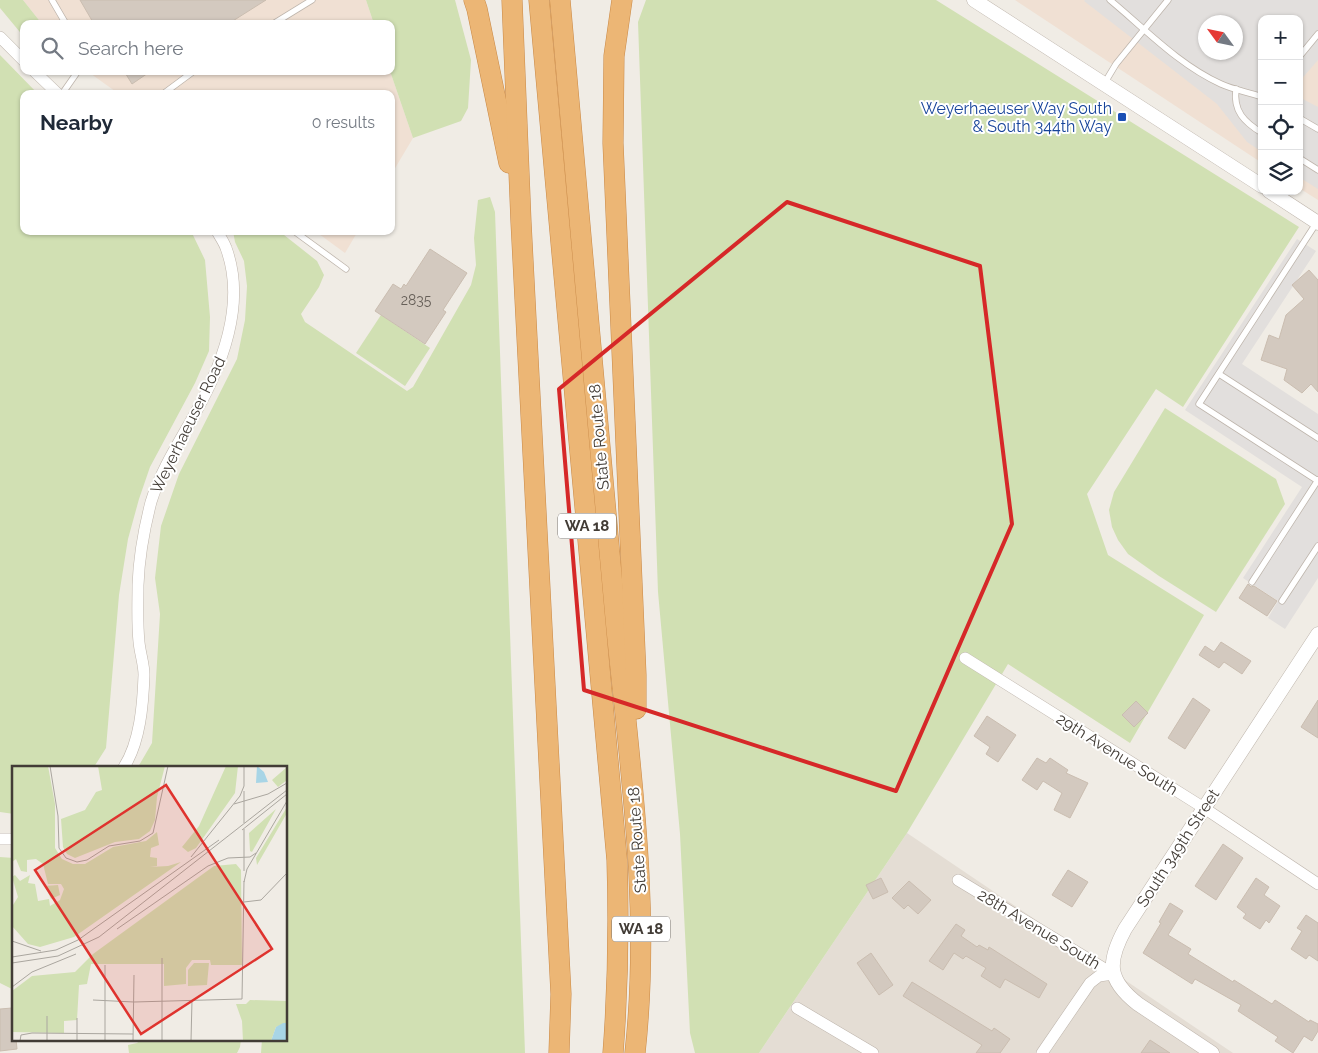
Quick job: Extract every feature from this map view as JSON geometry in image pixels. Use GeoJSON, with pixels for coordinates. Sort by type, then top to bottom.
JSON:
{"type":"FeatureCollection","features":[{"type":"Feature","properties":{"kind":"highway"},"geometry":{"type":"LineString","coordinates":[[474,0],[521,222]]}},
{"type":"Feature","properties":{"kind":"highway"},"geometry":{"type":"LineString","coordinates":[[512,0],[521,222],[560,977],[561,1027],[559,1053]]}},
{"type":"Feature","properties":{"kind":"highway","name":"State Route 18"},"geometry":{"type":"LineString","coordinates":[[539,0],[616,860],[619,936],[613,1053]]}},
{"type":"Feature","properties":{"kind":"highway","name":"State Route 18"},"geometry":{"type":"LineString","coordinates":[[560,0],[616,626],[636,806],[641,890],[640,979],[635,1053]]}},
{"type":"Feature","properties":{"kind":"highway"},"geometry":{"type":"LineString","coordinates":[[622,0],[614,56],[613,143],[636,674],[636,806]]}},
{"type":"Feature","properties":{"kind":"street"},"geometry":{"type":"LineString","coordinates":[[974,0],[1258,183]]}},
{"type":"Feature","properties":{"kind":"street"},"geometry":{"type":"LineString","coordinates":[[0,37],[20,57]]}},
{"type":"Feature","properties":{"kind":"street"},"geometry":{"type":"LineString","coordinates":[[39,75],[55,90]]}},
{"type":"Feature","properties":{"kind":"street"},"geometry":{"type":"LineString","coordinates":[[1275,195],[1317,222]]}},
{"type":"Feature","properties":{"kind":"street","name":"Weyerhaeuser Road"},"geometry":{"type":"LineString","coordinates":[[125,766],[130,757],[140,720],[144,674],[139,640],[138,584],[142,543],[152,501],[167,464],[215,374],[224,350],[234,309],[232,278],[226,248],[219,235]]}},
{"type":"Feature","properties":{"kind":"street","name":"South 349th Street"},"geometry":{"type":"LineString","coordinates":[[1113,974],[1112,956],[1124,929],[1316,641]]}},
{"type":"Feature","properties":{"kind":"street","name":"29th Avenue South"},"geometry":{"type":"LineString","coordinates":[[965,658],[1204,808],[1318,884]]}},
{"type":"Feature","properties":{"kind":"street","name":"28th Avenue South"},"geometry":{"type":"LineString","coordinates":[[958,880],[1113,974],[1122,990],[1132,1000],[1212,1053]]}},
{"type":"Feature","properties":{"kind":"street"},"geometry":{"type":"LineString","coordinates":[[1042,1053],[1090,983],[1100,976],[1113,974]]}},
{"type":"Feature","properties":{"kind":"street"},"geometry":{"type":"LineString","coordinates":[[797,1008],[873,1053]]}},
{"type":"Feature","properties":{"kind":"lane"},"geometry":{"type":"LineString","coordinates":[[52,0],[64,20]]}},
{"type":"Feature","properties":{"kind":"lane"},"geometry":{"type":"LineString","coordinates":[[280,20],[312,0]]}},
{"type":"Feature","properties":{"kind":"lane"},"geometry":{"type":"LineString","coordinates":[[1110,0],[1195,70],[1222,84],[1258,96]]}},
{"type":"Feature","properties":{"kind":"lane"},"geometry":{"type":"LineString","coordinates":[[1104,84],[1116,64],[1168,0]]}},
{"type":"Feature","properties":{"kind":"lane"},"geometry":{"type":"LineString","coordinates":[[1303,52],[1318,34]]}},
{"type":"Feature","properties":{"kind":"lane"},"geometry":{"type":"LineString","coordinates":[[63,90],[75,75]]}},
{"type":"Feature","properties":{"kind":"lane"},"geometry":{"type":"LineString","coordinates":[[168,90],[189,75]]}},
{"type":"Feature","properties":{"kind":"lane"},"geometry":{"type":"LineString","coordinates":[[1236,89],[1235,99],[1240,115],[1258,130]]}},
{"type":"Feature","properties":{"kind":"lane"},"geometry":{"type":"LineString","coordinates":[[1303,120],[1318,129]]}},
{"type":"Feature","properties":{"kind":"lane"},"geometry":{"type":"LineString","coordinates":[[1303,161],[1318,170]]}},
{"type":"Feature","properties":{"kind":"lane"},"geometry":{"type":"LineString","coordinates":[[1252,582],[1318,481],[1199,404],[1317,222]]}},
{"type":"Feature","properties":{"kind":"lane"},"geometry":{"type":"LineString","coordinates":[[299,235],[346,269]]}},
{"type":"Feature","properties":{"kind":"lane"},"geometry":{"type":"LineString","coordinates":[[1218,374],[1318,438]]}},
{"type":"Feature","properties":{"kind":"lane"},"geometry":{"type":"LineString","coordinates":[[1282,601],[1318,546]]}},
{"type":"Feature","properties":{"kind":"highlighted area"},"geometry":{"type":"Polygon","coordinates":[[[787,202],[980,266],[1012,524],[896,791],[584,690],[559,389],[787,202]]]}},
{"type":"Feature","properties":{"kind":"shaded area"},"geometry":{"type":"Polygon","coordinates":[[[23,0],[366,0],[373,20],[39,20],[23,0]]]}},
{"type":"Feature","properties":{"kind":"shaded area"},"geometry":{"type":"Polygon","coordinates":[[[1015,0],[1318,0],[1318,200],[1303,191],[1303,15],[1258,15],[1258,160],[1015,0]]]}},
{"type":"Feature","properties":{"kind":"shaded area"},"geometry":{"type":"Polygon","coordinates":[[[1318,0],[1318,60],[1303,77],[1303,15],[1258,15],[1258,149],[1247,142],[1217,104],[1084,1],[1318,0]]]}},
{"type":"Feature","properties":{"kind":"shaded area"},"geometry":{"type":"Polygon","coordinates":[[[93,75],[391,75],[413,138],[395,168],[395,90],[113,90],[93,75]]]}},
{"type":"Feature","properties":{"kind":"shaded area"},"geometry":{"type":"Polygon","coordinates":[[[1303,99],[1318,107],[1318,189],[1303,180],[1303,99]]]}},
{"type":"Feature","properties":{"kind":"shaded area"},"geometry":{"type":"Polygon","coordinates":[[[320,235],[356,235],[345,253],[320,235]]]}},
{"type":"Feature","properties":{"kind":"shaded area"},"geometry":{"type":"Polygon","coordinates":[[[1297,239],[1316,251],[1242,364],[1318,414],[1318,578],[1285,629],[1268,618],[1278,601],[1243,578],[1302,487],[1185,410],[1297,239]]]}},
{"type":"Feature","properties":{"kind":"shaded area"},"geometry":{"type":"Polygon","coordinates":[[[907,833],[1233,1053],[759,1053],[907,833]]]}},
{"type":"Feature","properties":{"kind":"green space"},"geometry":{"type":"Polygon","coordinates":[[[0,0],[23,0],[39,20],[20,20],[20,32],[0,8],[0,0]]]}},
{"type":"Feature","properties":{"kind":"green space"},"geometry":{"type":"Polygon","coordinates":[[[366,0],[455,0],[471,60],[468,108],[461,121],[413,138],[391,75],[395,75],[395,20],[373,20],[366,0]]]}},
{"type":"Feature","properties":{"kind":"green space"},"geometry":{"type":"Polygon","coordinates":[[[646,0],[936,0],[1299,227],[1183,407],[1156,389],[1087,494],[1108,555],[1204,615],[1130,743],[1008,664],[907,833],[759,1053],[695,1053],[690,1033],[680,834],[658,592],[638,22],[646,0]]]}},
{"type":"Feature","properties":{"kind":"green space"},"geometry":{"type":"Polygon","coordinates":[[[0,55],[34,90],[20,90],[20,235],[193,235],[205,260],[210,317],[209,351],[195,383],[150,467],[128,539],[119,595],[106,748],[95,766],[12,766],[12,814],[0,812],[0,55]]]}},
{"type":"Feature","properties":{"kind":"green space"},"geometry":{"type":"Polygon","coordinates":[[[490,197],[495,212],[525,1053],[261,1053],[262,1040],[288,1040],[288,766],[139,766],[152,743],[160,614],[155,578],[161,526],[179,474],[237,359],[245,320],[247,286],[244,261],[234,235],[284,235],[317,261],[324,275],[319,287],[301,314],[305,322],[407,391],[413,387],[471,285],[476,265],[474,238],[478,200],[490,197]]]}},
{"type":"Feature","properties":{"kind":"green space"},"geometry":{"type":"Polygon","coordinates":[[[381,315],[430,348],[405,386],[356,353],[381,315]]]}},
{"type":"Feature","properties":{"kind":"green space"},"geometry":{"type":"Polygon","coordinates":[[[1165,408],[1276,479],[1285,504],[1216,612],[1128,554],[1112,527],[1109,510],[1114,492],[1165,408]]]}},
{"type":"Feature","properties":{"kind":"green space"},"geometry":{"type":"Polygon","coordinates":[[[0,857],[12,858],[12,989],[0,983],[0,857]]]}},
{"type":"Feature","properties":{"kind":"green space"},"geometry":{"type":"Polygon","coordinates":[[[141,1040],[241,1040],[237,1053],[129,1053],[128,1045],[141,1040]]]}},
{"type":"Feature","properties":{"kind":"building"},"geometry":{"type":"Polygon","coordinates":[[[80,0],[266,0],[234,20],[92,20],[80,0]]]}},
{"type":"Feature","properties":{"kind":"building"},"geometry":{"type":"Polygon","coordinates":[[[126,75],[145,75],[132,84],[126,75]]]}},
{"type":"Feature","properties":{"kind":"building"},"geometry":{"type":"Polygon","coordinates":[[[430,249],[467,273],[443,310],[446,312],[425,344],[375,311],[393,284],[401,289],[404,284],[406,286],[430,249]]]}},
{"type":"Feature","properties":{"kind":"building"},"geometry":{"type":"Polygon","coordinates":[[[1309,270],[1318,280],[1318,392],[1311,384],[1302,393],[1284,380],[1287,369],[1261,360],[1269,335],[1279,339],[1286,315],[1304,299],[1292,285],[1309,270]]]}},
{"type":"Feature","properties":{"kind":"building"},"geometry":{"type":"Polygon","coordinates":[[[1248,584],[1277,601],[1267,616],[1239,598],[1248,584]]]}},
{"type":"Feature","properties":{"kind":"building"},"geometry":{"type":"Polygon","coordinates":[[[1221,642],[1251,661],[1242,674],[1224,662],[1219,668],[1199,655],[1205,646],[1214,652],[1221,642]]]}},
{"type":"Feature","properties":{"kind":"building"},"geometry":{"type":"Polygon","coordinates":[[[1193,698],[1210,710],[1185,749],[1168,738],[1193,698]]]}},
{"type":"Feature","properties":{"kind":"building"},"geometry":{"type":"Polygon","coordinates":[[[1318,700],[1318,738],[1301,727],[1318,700]]]}},
{"type":"Feature","properties":{"kind":"building"},"geometry":{"type":"Polygon","coordinates":[[[1136,701],[1148,713],[1134,727],[1122,715],[1136,701]]]}},
{"type":"Feature","properties":{"kind":"building"},"geometry":{"type":"Polygon","coordinates":[[[987,716],[1016,735],[998,762],[986,754],[990,747],[974,736],[987,716]]]}},
{"type":"Feature","properties":{"kind":"building"},"geometry":{"type":"Polygon","coordinates":[[[1037,758],[1046,763],[1050,758],[1068,770],[1066,773],[1088,783],[1070,818],[1054,810],[1062,793],[1043,781],[1037,790],[1022,780],[1037,758]]]}},
{"type":"Feature","properties":{"kind":"building"},"geometry":{"type":"Polygon","coordinates":[[[1223,844],[1243,858],[1216,900],[1195,886],[1223,844]]]}},
{"type":"Feature","properties":{"kind":"building"},"geometry":{"type":"Polygon","coordinates":[[[1068,870],[1088,882],[1072,907],[1052,895],[1068,870]]]}},
{"type":"Feature","properties":{"kind":"building"},"geometry":{"type":"Polygon","coordinates":[[[881,878],[888,892],[873,899],[866,885],[881,878]]]}},
{"type":"Feature","properties":{"kind":"building"},"geometry":{"type":"Polygon","coordinates":[[[1256,878],[1269,887],[1264,895],[1280,906],[1269,923],[1266,920],[1260,929],[1243,918],[1246,914],[1237,907],[1256,878]]]}},
{"type":"Feature","properties":{"kind":"building"},"geometry":{"type":"Polygon","coordinates":[[[909,881],[931,900],[918,914],[908,905],[904,909],[892,898],[909,881]]]}},
{"type":"Feature","properties":{"kind":"building"},"geometry":{"type":"Polygon","coordinates":[[[1170,903],[1183,911],[1168,935],[1191,949],[1188,954],[1233,982],[1234,980],[1272,1004],[1275,1000],[1309,1022],[1310,1020],[1318,1024],[1318,1031],[1312,1041],[1304,1036],[1293,1053],[1275,1041],[1278,1037],[1238,1011],[1241,1005],[1195,979],[1192,984],[1143,953],[1161,923],[1159,922],[1170,903]]]}},
{"type":"Feature","properties":{"kind":"building"},"geometry":{"type":"Polygon","coordinates":[[[1306,915],[1318,923],[1318,961],[1309,955],[1306,959],[1291,949],[1302,931],[1297,928],[1306,915]]]}},
{"type":"Feature","properties":{"kind":"building"},"geometry":{"type":"Polygon","coordinates":[[[956,924],[965,930],[961,936],[977,947],[979,945],[988,950],[989,947],[1047,984],[1039,998],[1005,979],[1000,988],[981,976],[986,968],[966,956],[963,959],[954,953],[943,970],[929,961],[956,924]]]}},
{"type":"Feature","properties":{"kind":"building"},"geometry":{"type":"Polygon","coordinates":[[[871,953],[893,985],[879,995],[857,963],[871,953]]]}},
{"type":"Feature","properties":{"kind":"building"},"geometry":{"type":"Polygon","coordinates":[[[912,982],[992,1031],[994,1028],[1010,1039],[1000,1053],[976,1053],[982,1045],[903,996],[912,982]]]}},
{"type":"Feature","properties":{"kind":"building"},"geometry":{"type":"Polygon","coordinates":[[[12,1008],[12,1040],[16,1040],[17,1049],[0,1051],[0,1009],[12,1008]]]}},
{"type":"Feature","properties":{"kind":"building"},"geometry":{"type":"Polygon","coordinates":[[[1150,1040],[1170,1053],[1141,1053],[1150,1040]]]}},
{"type":"Feature","properties":{"kind":"place","name":"Weyerhaeuser Way South & South 344th Way"},"geometry":{"type":"Point","coordinates":[1122,117]}}]}
